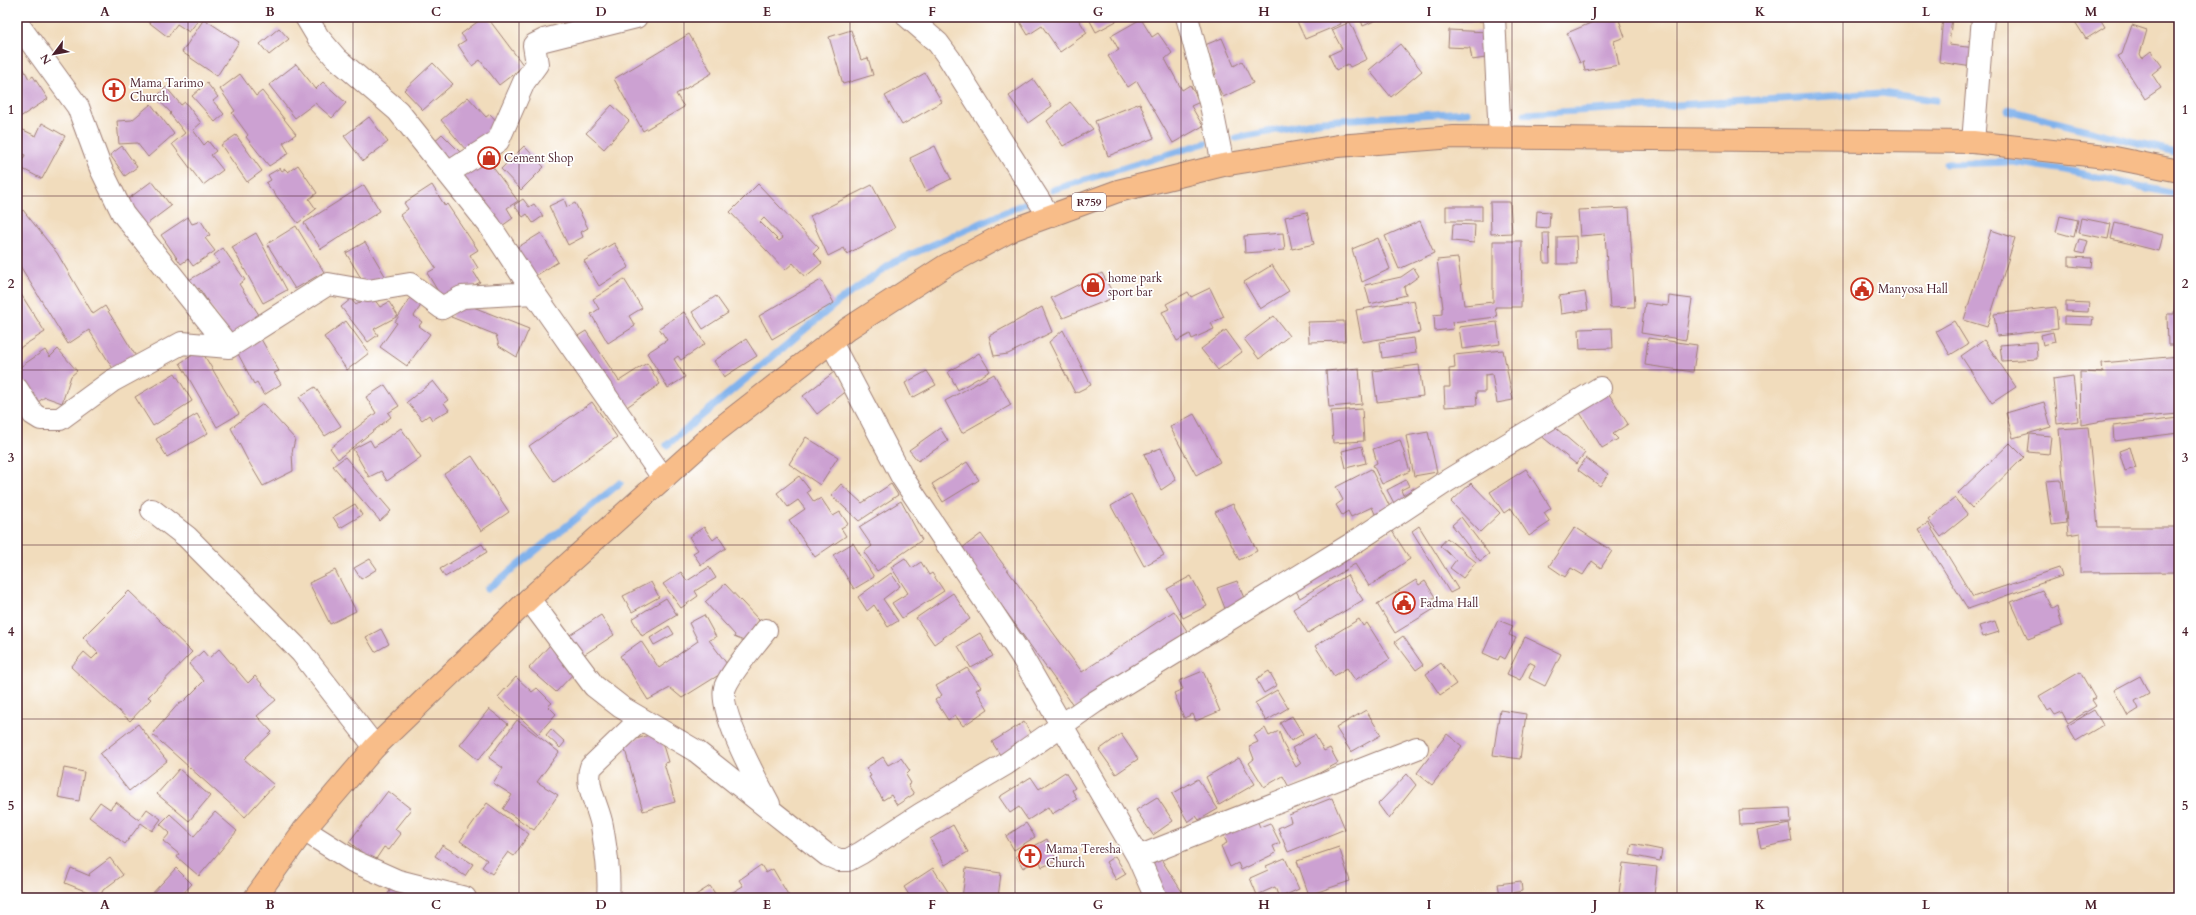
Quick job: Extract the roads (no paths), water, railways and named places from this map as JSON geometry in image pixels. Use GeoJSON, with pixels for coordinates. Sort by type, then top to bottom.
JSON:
{"type":"FeatureCollection","features":[{"type":"Feature","properties":{"kind":"main road","name":"R759"},"geometry":{"type":"LineString","coordinates":[[254,898],[304,830],[375,747],[530,599],[714,433],[849,328],[945,266],[1014,229],[1118,192],[1223,165],[1338,146],[1454,137],[1973,142],[2115,158],[2179,171]]}},
{"type":"Feature","properties":{"kind":"street"},"geometry":{"type":"LineString","coordinates":[[306,17],[318,36],[336,58],[398,111],[490,226],[534,293],[664,478]]}},
{"type":"Feature","properties":{"kind":"street"},"geometry":{"type":"LineString","coordinates":[[448,173],[498,141],[524,82],[537,64],[534,45],[544,40],[636,17]]}},
{"type":"Feature","properties":{"kind":"street"},"geometry":{"type":"LineString","coordinates":[[908,17],[925,30],[942,48],[1049,216]]}},
{"type":"Feature","properties":{"kind":"street"},"geometry":{"type":"LineString","coordinates":[[1186,17],[1212,110],[1223,165]]}},
{"type":"Feature","properties":{"kind":"street"},"geometry":{"type":"LineString","coordinates":[[1494,17],[1500,137]]}},
{"type":"Feature","properties":{"kind":"street"},"geometry":{"type":"LineString","coordinates":[[1973,142],[1983,17]]}},
{"type":"Feature","properties":{"kind":"street"},"geometry":{"type":"LineString","coordinates":[[17,23],[78,107],[102,169],[123,214],[229,347]]}},
{"type":"Feature","properties":{"kind":"street"},"geometry":{"type":"LineString","coordinates":[[17,389],[33,414],[41,419],[60,419],[112,381],[182,343],[229,347],[328,284],[368,291],[410,284],[442,308],[462,296],[534,293]]}},
{"type":"Feature","properties":{"kind":"street"},"geometry":{"type":"LineString","coordinates":[[831,342],[902,477],[1021,655],[1138,857],[1156,898]]}},
{"type":"Feature","properties":{"kind":"street"},"geometry":{"type":"LineString","coordinates":[[530,599],[594,686],[621,707],[696,751],[827,855],[838,860],[848,860],[921,814],[1006,764],[1095,702],[1358,540],[1447,481],[1600,388]]}},
{"type":"Feature","properties":{"kind":"street"},"geometry":{"type":"LineString","coordinates":[[152,510],[187,537],[301,652],[375,747]]}},
{"type":"Feature","properties":{"kind":"street"},"geometry":{"type":"LineString","coordinates":[[766,630],[725,686],[725,704],[744,756],[773,812]]}},
{"type":"Feature","properties":{"kind":"street"},"geometry":{"type":"LineString","coordinates":[[608,898],[609,884],[602,825],[588,776],[591,766],[641,719]]}},
{"type":"Feature","properties":{"kind":"street"},"geometry":{"type":"LineString","coordinates":[[1138,857],[1417,748]]}},
{"type":"Feature","properties":{"kind":"street"},"geometry":{"type":"LineString","coordinates":[[304,830],[353,861],[398,881],[465,898]]}},
{"type":"Feature","properties":{"kind":"waterway"},"geometry":{"type":"LineString","coordinates":[[1525,114],[1881,93],[1936,100]]}},
{"type":"Feature","properties":{"kind":"waterway"},"geometry":{"type":"LineString","coordinates":[[2008,110],[2179,153]]}},
{"type":"Feature","properties":{"kind":"waterway"},"geometry":{"type":"LineString","coordinates":[[1236,138],[1323,121],[1467,112]]}},
{"type":"Feature","properties":{"kind":"waterway"},"geometry":{"type":"LineString","coordinates":[[1052,190],[1205,143]]}},
{"type":"Feature","properties":{"kind":"waterway"},"geometry":{"type":"LineString","coordinates":[[1946,164],[2013,162],[2065,170],[2179,195]]}},
{"type":"Feature","properties":{"kind":"waterway"},"geometry":{"type":"LineString","coordinates":[[667,445],[839,301],[894,262],[1028,202]]}},
{"type":"Feature","properties":{"kind":"waterway"},"geometry":{"type":"LineString","coordinates":[[488,589],[620,483]]}},
{"type":"Feature","properties":{"kind":"place","name":"Mama Tarimo Church"},"geometry":{"type":"Point","coordinates":[114,90]}},
{"type":"Feature","properties":{"kind":"place","name":"Cement Shop"},"geometry":{"type":"Point","coordinates":[489,158]}},
{"type":"Feature","properties":{"kind":"place","name":"home park sport bar"},"geometry":{"type":"Point","coordinates":[1093,285]}},
{"type":"Feature","properties":{"kind":"place","name":"Manyosa Hall"},"geometry":{"type":"Point","coordinates":[1862,289]}},
{"type":"Feature","properties":{"kind":"place","name":"Fadma Hall"},"geometry":{"type":"Point","coordinates":[1404,603]}},
{"type":"Feature","properties":{"kind":"place","name":"Mama Teresha Church"},"geometry":{"type":"Point","coordinates":[1030,856]}}]}
